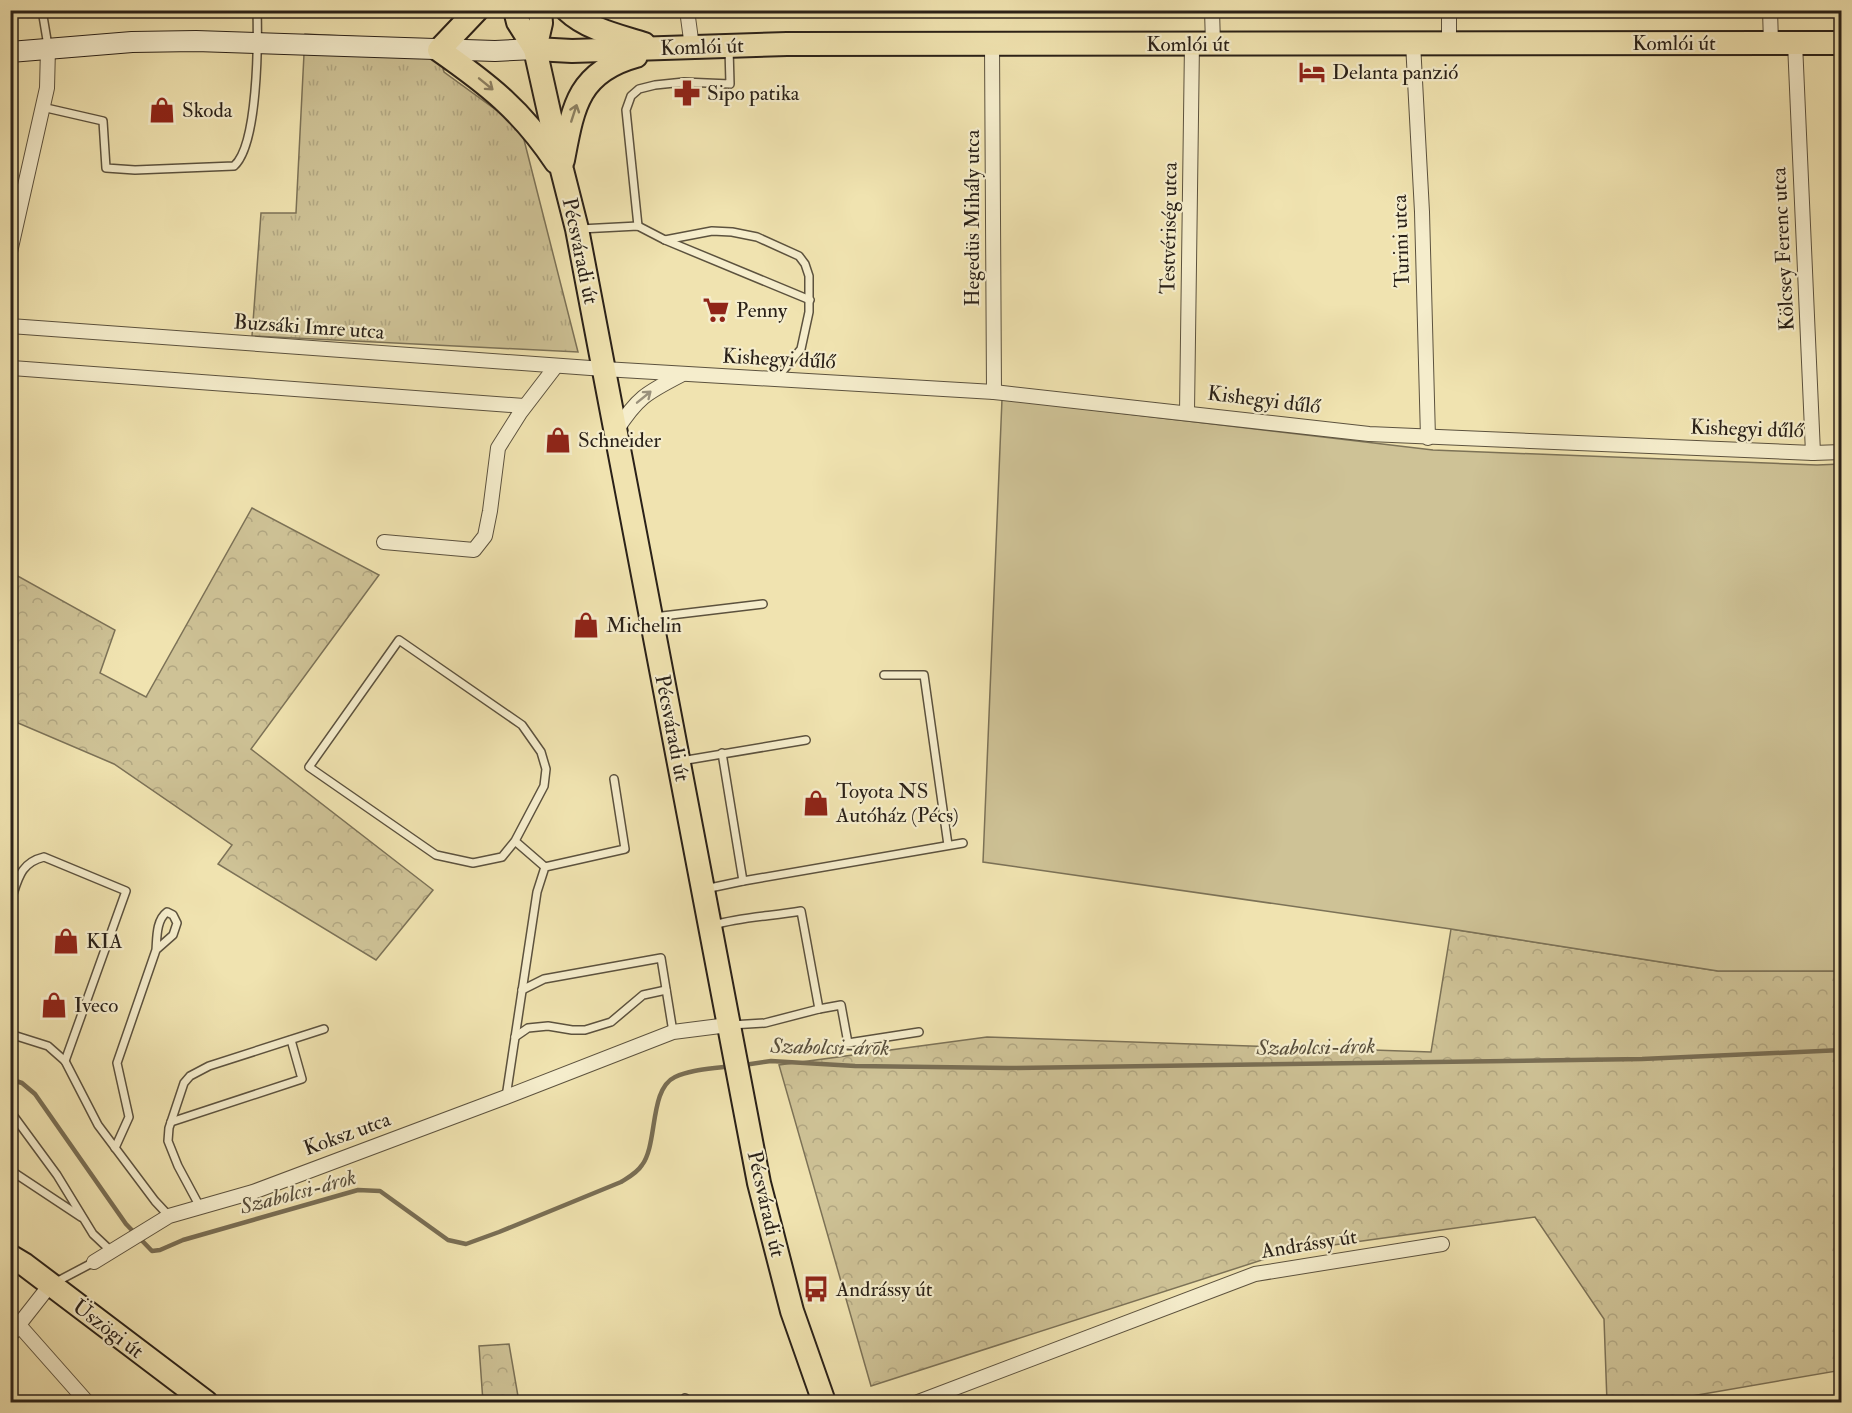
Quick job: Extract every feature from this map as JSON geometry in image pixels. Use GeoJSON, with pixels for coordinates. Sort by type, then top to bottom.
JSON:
{"type":"FeatureCollection","features":[{"type":"Feature","properties":{"kind":"main road"},"geometry":{"type":"LineString","coordinates":[[439,50],[477,10]]}},
{"type":"Feature","properties":{"kind":"main road"},"geometry":{"type":"LineString","coordinates":[[515,10],[518,22],[535,49]]}},
{"type":"Feature","properties":{"kind":"main road"},"geometry":{"type":"LineString","coordinates":[[535,49],[541,23],[540,10]]}},
{"type":"Feature","properties":{"kind":"main road"},"geometry":{"type":"LineString","coordinates":[[567,10],[596,27],[660,49]]}},
{"type":"Feature","properties":{"kind":"main road"},"geometry":{"type":"LineString","coordinates":[[10,52],[132,42],[196,41],[439,50],[535,49]]}},
{"type":"Feature","properties":{"kind":"main road","name":"Komlói út"},"geometry":{"type":"LineString","coordinates":[[535,49],[572,51],[729,45],[1842,43]]}},
{"type":"Feature","properties":{"kind":"main road","name":"Pécsváradi út"},"geometry":{"type":"LineString","coordinates":[[535,49],[577,229],[759,1183],[792,1311],[824,1402]]}},
{"type":"Feature","properties":{"kind":"main road"},"geometry":{"type":"LineString","coordinates":[[562,170],[573,112],[594,76],[618,61],[660,49]]}},
{"type":"Feature","properties":{"kind":"main road"},"geometry":{"type":"LineString","coordinates":[[439,50],[481,79],[507,101],[539,137],[562,170]]}},
{"type":"Feature","properties":{"kind":"main road","name":"Üszögi út"},"geometry":{"type":"LineString","coordinates":[[10,1256],[206,1402]]}},
{"type":"Feature","properties":{"kind":"street"},"geometry":{"type":"LineString","coordinates":[[687,10],[692,47]]}},
{"type":"Feature","properties":{"kind":"street","name":"Testvériség utca"},"geometry":{"type":"LineString","coordinates":[[1187,412],[1202,43],[1212,10]]}},
{"type":"Feature","properties":{"kind":"street"},"geometry":{"type":"LineString","coordinates":[[1449,10],[1449,44]]}},
{"type":"Feature","properties":{"kind":"street"},"geometry":{"type":"LineString","coordinates":[[1770,10],[1772,44]]}},
{"type":"Feature","properties":{"kind":"street","name":"Turini utca"},"geometry":{"type":"LineString","coordinates":[[1413,43],[1422,212],[1428,438]]}},
{"type":"Feature","properties":{"kind":"street","name":"Kölcsey Ferenc utca"},"geometry":{"type":"LineString","coordinates":[[1795,43],[1814,453]]}},
{"type":"Feature","properties":{"kind":"street","name":"Hegedüs Mihály utca"},"geometry":{"type":"LineString","coordinates":[[992,44],[994,392]]}},
{"type":"Feature","properties":{"kind":"street"},"geometry":{"type":"LineString","coordinates":[[10,252],[47,88],[48,48]]}},
{"type":"Feature","properties":{"kind":"street","name":"Buzsáki Imre utca"},"geometry":{"type":"LineString","coordinates":[[10,326],[604,369]]}},
{"type":"Feature","properties":{"kind":"street"},"geometry":{"type":"LineString","coordinates":[[384,542],[474,550],[485,536],[498,448],[524,406],[556,366]]}},
{"type":"Feature","properties":{"kind":"street"},"geometry":{"type":"LineString","coordinates":[[12,368],[524,406]]}},
{"type":"Feature","properties":{"kind":"street","name":"Kishegyi dűlő"},"geometry":{"type":"LineString","coordinates":[[604,369],[994,392],[1369,434],[1428,438],[1814,453],[1842,452]]}},
{"type":"Feature","properties":{"kind":"street"},"geometry":{"type":"LineString","coordinates":[[616,431],[631,408],[646,394],[682,374]]}},
{"type":"Feature","properties":{"kind":"street","name":"Koksz utca"},"geometry":{"type":"LineString","coordinates":[[94,1262],[169,1216],[253,1192],[673,1032],[728,1025]]}},
{"type":"Feature","properties":{"kind":"street","name":"Andrássy út"},"geometry":{"type":"LineString","coordinates":[[918,1402],[1255,1274],[1442,1244]]}},
{"type":"Feature","properties":{"kind":"street","name":"Koksz utca"},"geometry":{"type":"LineString","coordinates":[[13,1326],[50,1285]]}},
{"type":"Feature","properties":{"kind":"street"},"geometry":{"type":"LineString","coordinates":[[13,1326],[87,1402]]}},
{"type":"Feature","properties":{"kind":"lane"},"geometry":{"type":"LineString","coordinates":[[42,10],[48,48]]}},
{"type":"Feature","properties":{"kind":"lane"},"geometry":{"type":"LineString","coordinates":[[42,107],[103,121],[106,168],[135,170],[234,166],[244,152],[255,91],[258,45],[257,10]]}},
{"type":"Feature","properties":{"kind":"lane"},"geometry":{"type":"LineString","coordinates":[[638,226],[627,136],[627,105],[631,96],[639,89],[684,82],[730,84],[729,45]]}},
{"type":"Feature","properties":{"kind":"lane"},"geometry":{"type":"LineString","coordinates":[[577,229],[638,226],[665,240],[810,300]]}},
{"type":"Feature","properties":{"kind":"lane"},"geometry":{"type":"LineString","coordinates":[[665,240],[712,231],[732,232],[756,237],[799,256],[809,276],[809,312],[801,349],[776,379]]}},
{"type":"Feature","properties":{"kind":"lane"},"geometry":{"type":"LineString","coordinates":[[651,617],[763,604]]}},
{"type":"Feature","properties":{"kind":"lane"},"geometry":{"type":"LineString","coordinates":[[399,640],[522,725],[541,752],[546,769],[544,786],[515,841],[502,857],[473,863],[436,855],[309,766],[399,640]]}},
{"type":"Feature","properties":{"kind":"lane"},"geometry":{"type":"LineString","coordinates":[[884,675],[924,675],[948,845]]}},
{"type":"Feature","properties":{"kind":"lane"},"geometry":{"type":"LineString","coordinates":[[678,761],[806,740]]}},
{"type":"Feature","properties":{"kind":"lane"},"geometry":{"type":"LineString","coordinates":[[722,753],[743,881]]}},
{"type":"Feature","properties":{"kind":"lane"},"geometry":{"type":"LineString","coordinates":[[545,867],[625,849],[614,779]]}},
{"type":"Feature","properties":{"kind":"lane"},"geometry":{"type":"LineString","coordinates":[[515,841],[545,867]]}},
{"type":"Feature","properties":{"kind":"lane"},"geometry":{"type":"LineString","coordinates":[[703,890],[963,843]]}},
{"type":"Feature","properties":{"kind":"lane"},"geometry":{"type":"LineString","coordinates":[[10,903],[23,868],[31,860],[44,856],[126,891],[65,1061]]}},
{"type":"Feature","properties":{"kind":"lane"},"geometry":{"type":"LineString","coordinates":[[506,1097],[537,892],[545,867]]}},
{"type":"Feature","properties":{"kind":"lane"},"geometry":{"type":"LineString","coordinates":[[710,926],[729,920],[755,919],[801,911],[819,1009]]}},
{"type":"Feature","properties":{"kind":"lane"},"geometry":{"type":"LineString","coordinates":[[115,1148],[129,1117],[117,1063],[156,950],[162,916],[167,912],[173,915],[177,923],[173,935],[156,950]]}},
{"type":"Feature","properties":{"kind":"lane"},"geometry":{"type":"LineString","coordinates":[[522,990],[544,979],[661,958],[673,1032]]}},
{"type":"Feature","properties":{"kind":"lane"},"geometry":{"type":"LineString","coordinates":[[515,1037],[528,1028],[548,1026],[585,1030],[611,1022],[643,995],[666,990]]}},
{"type":"Feature","properties":{"kind":"lane"},"geometry":{"type":"LineString","coordinates":[[728,1025],[765,1023],[842,1005],[848,1043],[919,1032]]}},
{"type":"Feature","properties":{"kind":"lane"},"geometry":{"type":"LineString","coordinates":[[200,1207],[168,1142],[171,1122],[184,1083],[190,1076],[209,1066],[324,1029]]}},
{"type":"Feature","properties":{"kind":"lane"},"geometry":{"type":"LineString","coordinates":[[10,1034],[48,1046],[65,1061],[98,1125],[155,1201],[169,1216]]}},
{"type":"Feature","properties":{"kind":"lane"},"geometry":{"type":"LineString","coordinates":[[171,1122],[302,1079],[291,1040]]}},
{"type":"Feature","properties":{"kind":"lane"},"geometry":{"type":"LineString","coordinates":[[10,1111],[57,1175],[93,1234],[111,1251]]}},
{"type":"Feature","properties":{"kind":"lane"},"geometry":{"type":"LineString","coordinates":[[10,1170],[84,1219]]}},
{"type":"Feature","properties":{"kind":"lane","name":"Koksz utca"},"geometry":{"type":"LineString","coordinates":[[50,1285],[94,1262]]}},
{"type":"Feature","properties":{"kind":"green space"},"geometry":{"type":"Polygon","coordinates":[[[305,34],[437,41],[444,72],[521,128],[578,352],[252,336],[261,213],[296,213],[305,34]]]}},
{"type":"Feature","properties":{"kind":"green space"},"geometry":{"type":"Polygon","coordinates":[[[1002,399],[1433,450],[1817,465],[1841,464],[1841,971],[1718,971],[1451,929],[983,862],[1002,399]]]}},
{"type":"Feature","properties":{"kind":"green space"},"geometry":{"type":"Polygon","coordinates":[[[252,508],[379,575],[251,749],[433,890],[376,960],[218,864],[232,845],[114,764],[11,720],[10,586],[16,575],[115,630],[100,673],[146,697],[252,508]]]}},
{"type":"Feature","properties":{"kind":"green space"},"geometry":{"type":"Polygon","coordinates":[[[1451,929],[1718,971],[1841,971],[1841,1396],[1836,1371],[1657,1402],[1607,1402],[1604,1319],[1535,1217],[1290,1251],[871,1386],[779,1065],[987,1037],[1431,1052],[1451,929]]]}},
{"type":"Feature","properties":{"kind":"green space"},"geometry":{"type":"Polygon","coordinates":[[[509,1344],[519,1402],[483,1402],[479,1346],[509,1344]]]}},
{"type":"Feature","properties":{"kind":"waterway","name":"Szabolcsi-árok"},"geometry":{"type":"LineString","coordinates":[[744,1065],[771,1061],[855,1066],[1008,1068],[1642,1059],[1842,1050]]}},
{"type":"Feature","properties":{"kind":"waterway","name":"Szabolcsi-árok"},"geometry":{"type":"LineString","coordinates":[[10,1079],[22,1083],[35,1094],[126,1224],[152,1251],[358,1190],[380,1191],[448,1240],[466,1244],[630,1177],[640,1168],[647,1156],[657,1105],[667,1083],[688,1072],[730,1066]]}},
{"type":"Feature","properties":{"kind":"place","name":"Delanta panzió"},"geometry":{"type":"Point","coordinates":[1312,72]}},
{"type":"Feature","properties":{"kind":"place","name":"Sipo patika"},"geometry":{"type":"Point","coordinates":[687,93]}},
{"type":"Feature","properties":{"kind":"place","name":"Skoda"},"geometry":{"type":"Point","coordinates":[162,110]}},
{"type":"Feature","properties":{"kind":"place","name":"Penny"},"geometry":{"type":"Point","coordinates":[716,310]}},
{"type":"Feature","properties":{"kind":"place","name":"Schneider"},"geometry":{"type":"Point","coordinates":[558,440]}},
{"type":"Feature","properties":{"kind":"place","name":"Michelin"},"geometry":{"type":"Point","coordinates":[586,625]}},
{"type":"Feature","properties":{"kind":"place","name":"Toyota NS Autóház (Pécs)"},"geometry":{"type":"Point","coordinates":[816,803]}},
{"type":"Feature","properties":{"kind":"place","name":"KIA"},"geometry":{"type":"Point","coordinates":[66,941]}},
{"type":"Feature","properties":{"kind":"place","name":"Iveco"},"geometry":{"type":"Point","coordinates":[54,1005]}},
{"type":"Feature","properties":{"kind":"place","name":"Andrássy út"},"geometry":{"type":"Point","coordinates":[816,1289]}}]}
